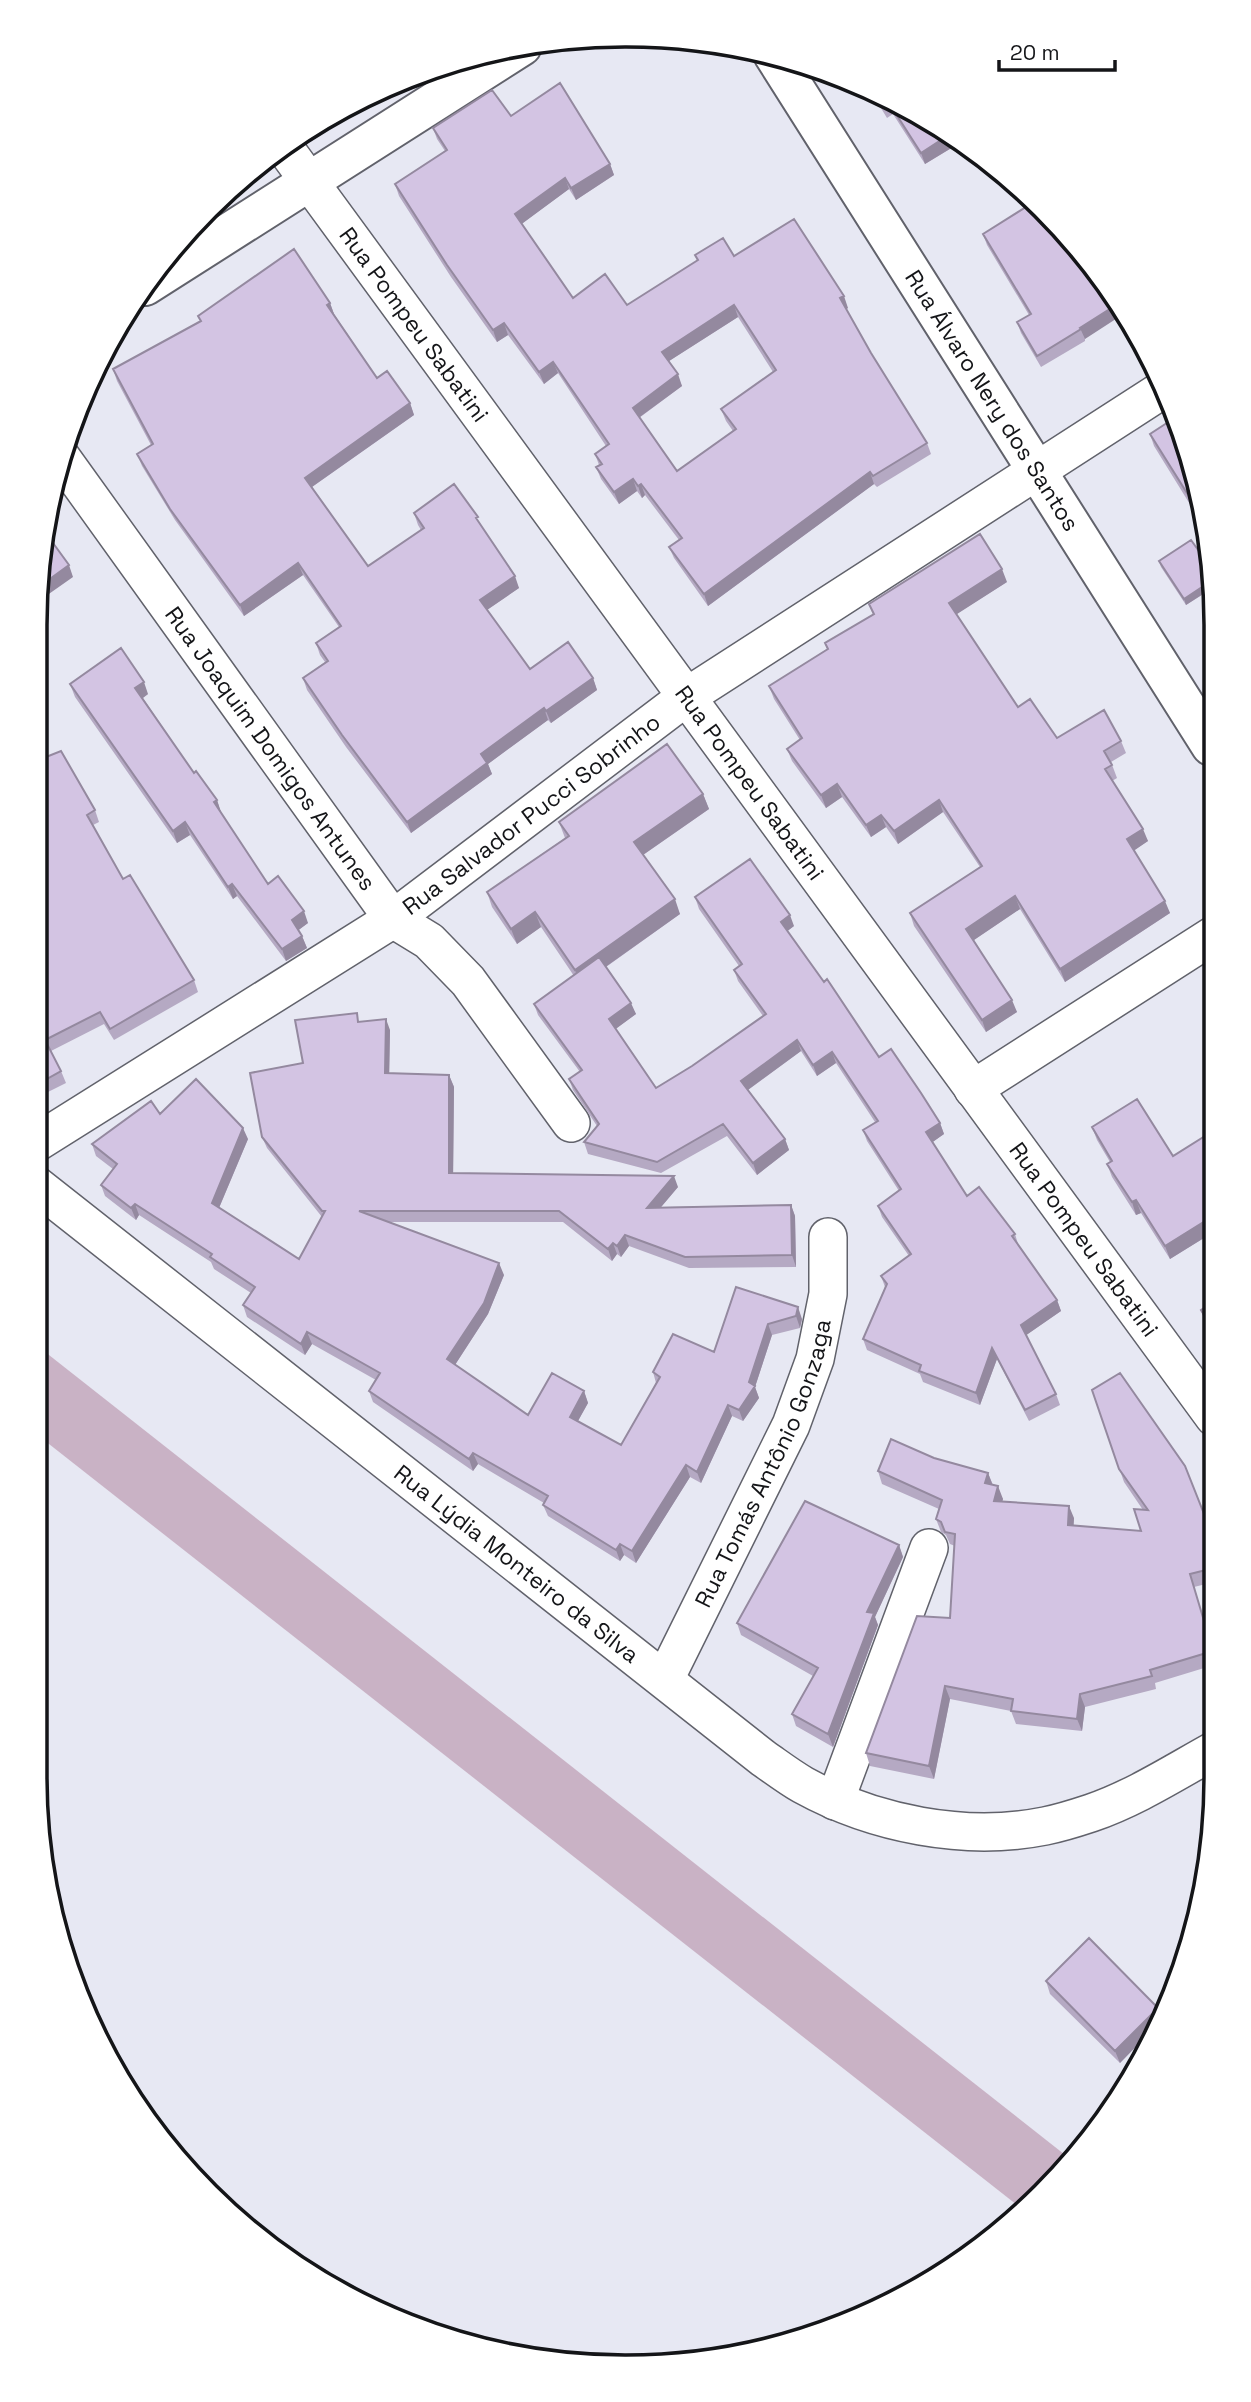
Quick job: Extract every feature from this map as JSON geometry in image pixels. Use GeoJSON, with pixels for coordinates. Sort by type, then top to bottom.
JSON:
{"type":"FeatureCollection","features":[{"type":"Feature","properties":{"kind":"main road"},"geometry":{"type":"LineString","coordinates":[[169,271],[497,62]]}},
{"type":"Feature","properties":{"kind":"main road","name":"Rua Álvaro Nery dos Santos"},"geometry":{"type":"LineString","coordinates":[[783,69],[1204,733]]}},
{"type":"Feature","properties":{"kind":"street","name":"Rua Pompeu Sabatini"},"geometry":{"type":"LineString","coordinates":[[290,155],[1204,1403]]}},
{"type":"Feature","properties":{"kind":"street","name":"Rua Salvador Pucci Sobrinho"},"geometry":{"type":"LineString","coordinates":[[47,1136],[393,919],[686,696],[1155,394]]}},
{"type":"Feature","properties":{"kind":"street","name":"Rua Joaquim Domigos Antunes"},"geometry":{"type":"LineString","coordinates":[[69,469],[393,919],[429,941],[468,981],[571,1123]]}},
{"type":"Feature","properties":{"kind":"street"},"geometry":{"type":"LineString","coordinates":[[972,1089],[1204,941]]}},
{"type":"Feature","properties":{"kind":"street","name":"Rua Lýdia Monteiro da Silva"},"geometry":{"type":"LineString","coordinates":[[47,1194],[763,1758],[801,1784],[835,1801],[884,1819],[934,1828],[980,1832],[1045,1826],[1094,1812],[1140,1791],[1204,1756]]}},
{"type":"Feature","properties":{"kind":"street","name":"Rua Tomás Antônio Gonzaga"},"geometry":{"type":"LineString","coordinates":[[665,1679],[791,1425],[815,1359],[828,1294],[828,1237]]}},
{"type":"Feature","properties":{"kind":"street"},"geometry":{"type":"LineString","coordinates":[[835,1801],[929,1548]]}},
{"type":"Feature","properties":{"kind":"shaded area"},"geometry":{"type":"Polygon","coordinates":[[[47,1353],[1064,2154],[1015,2203],[47,1442],[47,1353]]]}},
{"type":"Feature","properties":{"kind":"building"},"geometry":{"type":"Polygon","coordinates":[[[560,83],[610,164],[571,188],[565,178],[515,214],[573,298],[605,274],[627,305],[698,260],[695,255],[723,238],[734,256],[794,219],[844,296],[840,298],[871,353],[927,443],[873,476],[870,472],[704,594],[669,547],[682,538],[641,484],[638,486],[633,479],[614,492],[596,467],[602,464],[595,454],[609,444],[553,362],[539,372],[504,323],[493,330],[395,184],[447,150],[433,128],[492,90],[511,116],[560,83]],[[734,305],[662,352],[678,374],[633,408],[677,471],[736,429],[721,409],[776,370],[734,305]]]}},
{"type":"Feature","properties":{"kind":"building"},"geometry":{"type":"Polygon","coordinates":[[[897,115],[940,141],[921,153],[897,115]]]}},
{"type":"Feature","properties":{"kind":"building"},"geometry":{"type":"Polygon","coordinates":[[[1025,208],[1060,244],[1109,309],[1037,356],[1017,322],[1031,314],[983,234],[1025,208]]]}},
{"type":"Feature","properties":{"kind":"building"},"geometry":{"type":"Polygon","coordinates":[[[294,249],[330,303],[327,305],[377,378],[387,371],[410,403],[305,478],[368,566],[424,528],[414,513],[454,484],[515,576],[480,600],[530,669],[568,642],[593,678],[546,711],[544,708],[481,754],[487,763],[407,822],[303,678],[328,661],[316,643],[341,626],[298,563],[240,605],[170,509],[137,454],[153,444],[113,369],[201,321],[198,316],[294,249]]]}},
{"type":"Feature","properties":{"kind":"building"},"geometry":{"type":"Polygon","coordinates":[[[1167,423],[1188,492],[1187,493],[1150,434],[1167,423]]]}},
{"type":"Feature","properties":{"kind":"building"},"geometry":{"type":"Polygon","coordinates":[[[980,534],[1002,569],[949,603],[1018,707],[1030,699],[1057,738],[1104,710],[1121,741],[1104,751],[1112,765],[1105,769],[1143,829],[1127,839],[1165,901],[1060,969],[1015,896],[966,929],[1012,1000],[982,1020],[910,913],[982,866],[939,800],[894,831],[881,815],[866,825],[837,784],[821,795],[787,749],[802,738],[769,686],[828,649],[825,643],[874,614],[869,604],[980,534]]]}},
{"type":"Feature","properties":{"kind":"building"},"geometry":{"type":"Polygon","coordinates":[[[1191,540],[1199,551],[1203,586],[1184,599],[1159,561],[1191,540]]]}},
{"type":"Feature","properties":{"kind":"building"},"geometry":{"type":"Polygon","coordinates":[[[53,543],[69,565],[49,580],[53,543]]]}},
{"type":"Feature","properties":{"kind":"building"},"geometry":{"type":"Polygon","coordinates":[[[121,648],[144,682],[135,688],[194,773],[196,771],[217,800],[214,802],[268,884],[278,876],[304,911],[292,920],[302,936],[282,949],[232,884],[228,887],[185,822],[173,831],[70,684],[121,648]]]}},
{"type":"Feature","properties":{"kind":"building"},"geometry":{"type":"Polygon","coordinates":[[[667,744],[703,794],[634,842],[675,899],[575,970],[535,912],[511,929],[487,892],[569,836],[559,822],[667,744]]]}},
{"type":"Feature","properties":{"kind":"building"},"geometry":{"type":"Polygon","coordinates":[[[61,751],[95,810],[87,815],[123,879],[130,875],[194,980],[110,1029],[100,1012],[47,1039],[47,757],[61,751]]]}},
{"type":"Feature","properties":{"kind":"building"},"geometry":{"type":"Polygon","coordinates":[[[750,859],[790,915],[781,922],[824,982],[827,979],[879,1057],[891,1049],[921,1093],[940,1123],[926,1132],[967,1196],[979,1187],[1015,1234],[1012,1236],[1057,1300],[1021,1325],[1056,1394],[1025,1410],[992,1348],[976,1393],[919,1371],[921,1365],[863,1339],[887,1284],[881,1276],[911,1254],[878,1206],[901,1189],[863,1130],[878,1121],[832,1052],[813,1065],[797,1040],[741,1081],[785,1139],[753,1163],[723,1124],[657,1162],[584,1142],[599,1124],[569,1079],[582,1070],[534,1004],[599,957],[631,1003],[609,1019],[656,1088],[692,1066],[766,1014],[734,970],[742,964],[695,897],[750,859]]]}},
{"type":"Feature","properties":{"kind":"building"},"geometry":{"type":"Polygon","coordinates":[[[357,1013],[358,1022],[386,1019],[385,1073],[449,1075],[449,1173],[674,1176],[647,1208],[791,1205],[792,1255],[685,1257],[625,1235],[617,1246],[613,1243],[608,1249],[559,1211],[359,1211],[499,1263],[484,1303],[447,1359],[528,1415],[552,1373],[584,1391],[570,1417],[621,1445],[660,1377],[653,1372],[673,1334],[714,1352],[736,1287],[798,1307],[796,1316],[768,1324],[749,1382],[755,1386],[739,1410],[728,1405],[697,1472],[686,1465],[632,1551],[620,1544],[616,1550],[543,1505],[548,1496],[473,1453],[469,1459],[369,1391],[380,1373],[307,1332],[301,1344],[243,1305],[255,1287],[210,1257],[212,1254],[135,1204],[131,1208],[101,1185],[117,1164],[92,1144],[151,1101],[160,1114],[196,1079],[243,1128],[212,1203],[299,1259],[325,1211],[322,1211],[262,1137],[250,1073],[303,1063],[295,1020],[357,1013]]]}},
{"type":"Feature","properties":{"kind":"building"},"geometry":{"type":"Polygon","coordinates":[[[47,1044],[61,1071],[47,1079],[47,1044]]]}},
{"type":"Feature","properties":{"kind":"building"},"geometry":{"type":"Polygon","coordinates":[[[1137,1099],[1173,1156],[1204,1137],[1204,1222],[1165,1246],[1136,1200],[1132,1202],[1107,1164],[1112,1161],[1092,1127],[1137,1099]]]}},
{"type":"Feature","properties":{"kind":"building"},"geometry":{"type":"Polygon","coordinates":[[[1120,1373],[1185,1466],[1204,1514],[1204,1570],[1190,1574],[1204,1621],[1204,1654],[1150,1670],[1152,1676],[1080,1694],[1077,1719],[1011,1711],[1013,1699],[945,1686],[929,1766],[866,1753],[917,1616],[950,1618],[955,1534],[945,1532],[941,1522],[936,1519],[942,1500],[878,1471],[891,1439],[934,1458],[988,1473],[985,1483],[998,1486],[994,1501],[1069,1506],[1068,1525],[1141,1531],[1134,1509],[1148,1510],[1119,1469],[1092,1390],[1120,1373]]]}},
{"type":"Feature","properties":{"kind":"building"},"geometry":{"type":"Polygon","coordinates":[[[805,1501],[899,1545],[867,1612],[874,1613],[828,1734],[792,1714],[818,1668],[737,1623],[805,1501]]]}},
{"type":"Feature","properties":{"kind":"building"},"geometry":{"type":"Polygon","coordinates":[[[1089,1938],[1156,2006],[1153,2013],[1115,2051],[1046,1981],[1089,1938]]]}}]}
